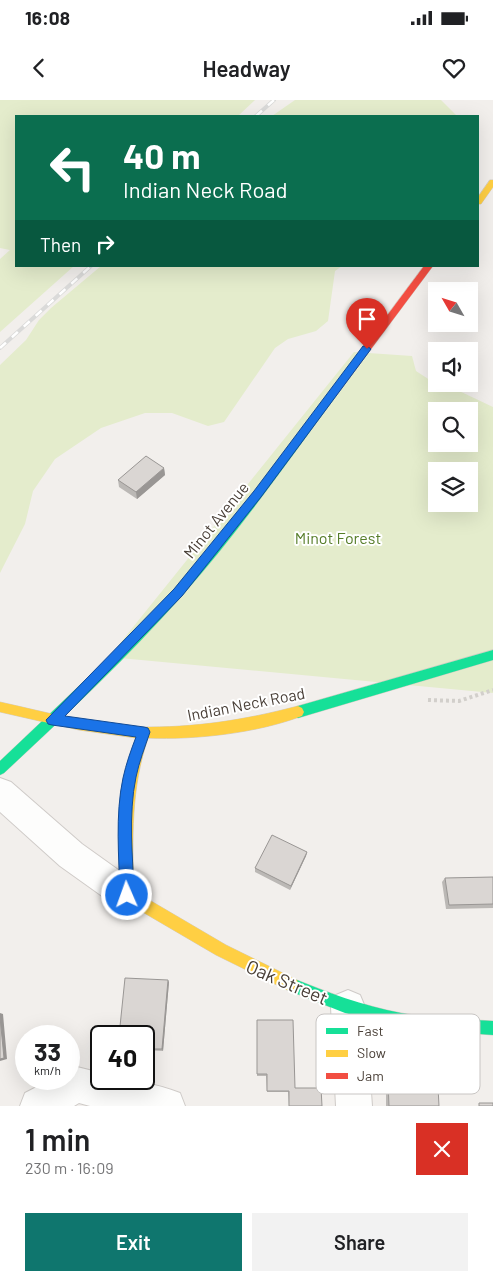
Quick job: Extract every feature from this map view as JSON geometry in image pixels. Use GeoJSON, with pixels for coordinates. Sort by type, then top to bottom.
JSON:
{"type":"FeatureCollection","features":[{"type":"Feature","properties":{"kind":"street"},"geometry":{"type":"LineString","coordinates":[[479,201],[493,182]]}},
{"type":"Feature","properties":{"kind":"street","name":"Minot Avenue"},"geometry":{"type":"LineString","coordinates":[[0,769],[146,627],[207,558],[258,494],[428,267]]}},
{"type":"Feature","properties":{"kind":"street","name":"Indian Neck Road"},"geometry":{"type":"LineString","coordinates":[[0,707],[52,720],[144,732],[198,731],[256,722],[300,712],[493,655]]}},
{"type":"Feature","properties":{"kind":"street"},"geometry":{"type":"LineString","coordinates":[[127,895],[125,830],[127,795],[129,778],[144,732]]}},
{"type":"Feature","properties":{"kind":"street","name":"Oak Street"},"geometry":{"type":"LineString","coordinates":[[0,792],[71,855],[127,895],[238,960],[302,990],[373,1014]]}},
{"type":"Feature","properties":{"kind":"street"},"geometry":{"type":"LineString","coordinates":[[348,1007],[348,1014]]}},
{"type":"Feature","properties":{"kind":"street","name":"Oak Street"},"geometry":{"type":"LineString","coordinates":[[480,1027],[493,1028]]}},
{"type":"Feature","properties":{"kind":"street"},"geometry":{"type":"LineString","coordinates":[[38,1106],[77,1085],[167,1106]]}},
{"type":"Feature","properties":{"kind":"green space"},"geometry":{"type":"Polygon","coordinates":[[[0,100],[255,100],[239,115],[15,115],[15,267],[73,267],[0,332],[0,259],[10,250],[0,248],[0,100]]]}},
{"type":"Feature","properties":{"kind":"green space"},"geometry":{"type":"Polygon","coordinates":[[[295,100],[441,100],[456,115],[273,115],[295,100]]]}},
{"type":"Feature","properties":{"kind":"green space"},"geometry":{"type":"Polygon","coordinates":[[[100,267],[341,267],[335,271],[328,321],[316,331],[288,339],[275,348],[224,422],[208,426],[172,413],[145,413],[101,428],[55,459],[33,491],[25,524],[0,573],[0,365],[26,340],[39,320],[100,267]]]}},
{"type":"Feature","properties":{"kind":"green space","name":"Minot Forest"},"geometry":{"type":"Polygon","coordinates":[[[354,352],[412,356],[416,371],[428,379],[428,392],[461,392],[493,407],[493,693],[109,657],[354,352]]]}},
{"type":"Feature","properties":{"kind":"building"},"geometry":{"type":"Polygon","coordinates":[[[146,456],[164,468],[136,492],[118,480],[146,456]]]}},
{"type":"Feature","properties":{"kind":"building"},"geometry":{"type":"Polygon","coordinates":[[[272,835],[307,852],[291,886],[255,868],[272,835]]]}},
{"type":"Feature","properties":{"kind":"building"},"geometry":{"type":"Polygon","coordinates":[[[493,877],[493,904],[449,905],[445,878],[493,877]]]}},
{"type":"Feature","properties":{"kind":"building"},"geometry":{"type":"Polygon","coordinates":[[[125,978],[168,980],[162,1049],[155,1049],[155,1025],[120,1025],[125,978]]]}},
{"type":"Feature","properties":{"kind":"building"},"geometry":{"type":"Polygon","coordinates":[[[0,1017],[4,1058],[0,1059],[0,1017]]]}},
{"type":"Feature","properties":{"kind":"building"},"geometry":{"type":"Polygon","coordinates":[[[257,1020],[293,1020],[295,1088],[316,1088],[316,1094],[321,1094],[322,1106],[289,1106],[289,1091],[267,1091],[267,1074],[257,1074],[257,1020]]]}},
{"type":"Feature","properties":{"kind":"building"},"geometry":{"type":"Polygon","coordinates":[[[388,1094],[438,1094],[439,1106],[389,1106],[388,1094]]]}},
{"type":"Feature","properties":{"kind":"building"},"geometry":{"type":"Polygon","coordinates":[[[479,1103],[493,1103],[493,1106],[479,1106],[479,1103]]]}},
{"type":"Feature","properties":{"kind":"railway"},"geometry":{"type":"LineString","coordinates":[[257,115],[274,100]]}},
{"type":"Feature","properties":{"kind":"railway"},"geometry":{"type":"LineString","coordinates":[[0,348],[90,267]]}},
{"type":"Feature","properties":{"kind":"traffic: fast"},"geometry":{"type":"LineString","coordinates":[[0,769],[113,662],[177,594],[238,521],[333,394]]}},
{"type":"Feature","properties":{"kind":"traffic: fast"},"geometry":{"type":"LineString","coordinates":[[298,712],[493,655]]}},
{"type":"Feature","properties":{"kind":"traffic: fast"},"geometry":{"type":"LineString","coordinates":[[292,985],[345,1006],[373,1014]]}},
{"type":"Feature","properties":{"kind":"traffic: fast"},"geometry":{"type":"LineString","coordinates":[[480,1027],[493,1028]]}},
{"type":"Feature","properties":{"kind":"traffic: slow"},"geometry":{"type":"LineString","coordinates":[[479,201],[493,182]]}},
{"type":"Feature","properties":{"kind":"traffic: slow"},"geometry":{"type":"LineString","coordinates":[[0,707],[98,728],[158,733],[194,732],[229,727],[298,712]]}},
{"type":"Feature","properties":{"kind":"traffic: slow"},"geometry":{"type":"LineString","coordinates":[[144,732],[132,773],[126,812],[127,895],[221,950],[292,985]]}},
{"type":"Feature","properties":{"kind":"traffic: jam"},"geometry":{"type":"LineString","coordinates":[[333,394],[428,267]]}},
{"type":"Feature","properties":{"kind":"route"},"geometry":{"type":"LineString","coordinates":[[127,895],[125,830],[127,795],[133,762],[144,732],[101,728],[52,720],[111,663],[178,593],[258,494],[367,349]]}}]}
